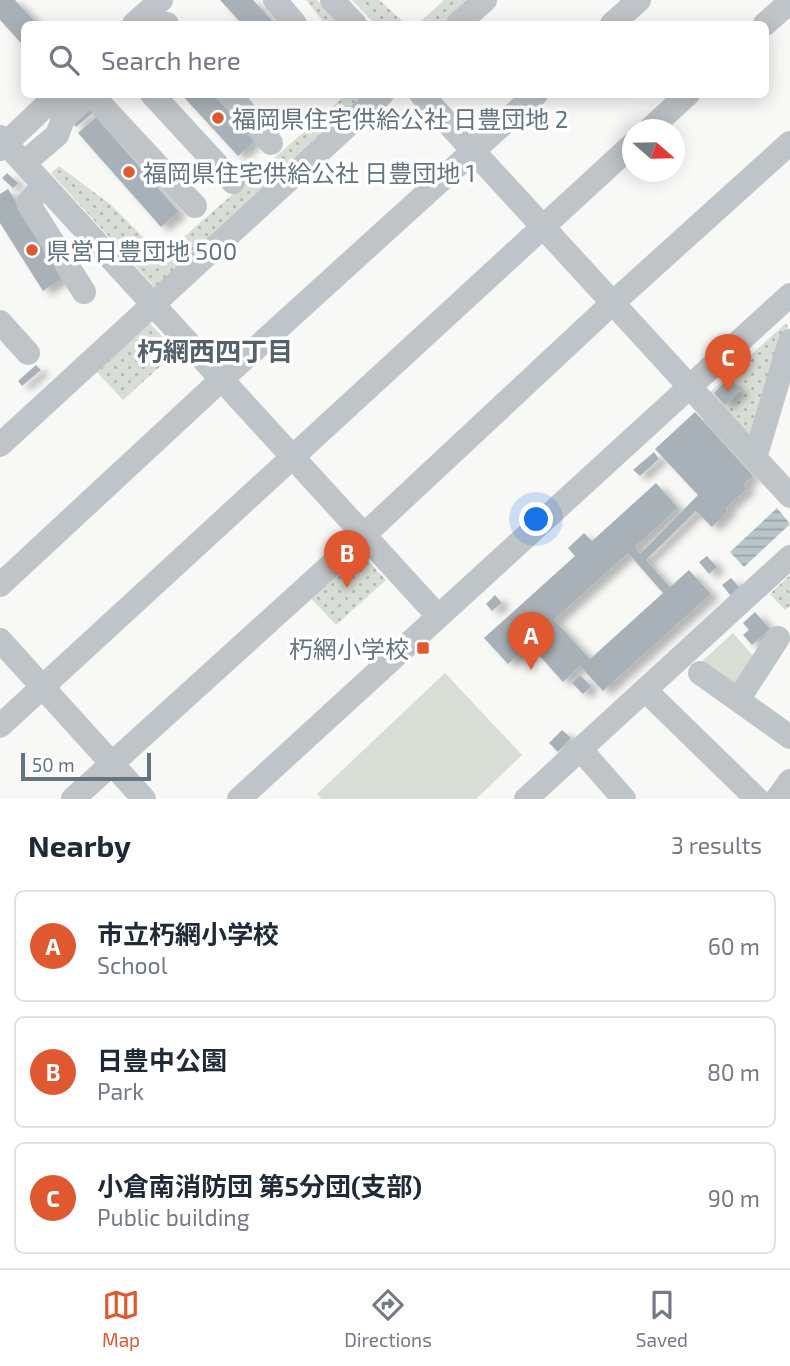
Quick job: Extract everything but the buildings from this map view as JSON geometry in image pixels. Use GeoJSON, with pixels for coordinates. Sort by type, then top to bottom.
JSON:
{"type":"FeatureCollection","features":[{"type":"Feature","properties":{"kind":"street"},"geometry":{"type":"LineString","coordinates":[[137,21],[161,0]]}},
{"type":"Feature","properties":{"kind":"street"},"geometry":{"type":"LineString","coordinates":[[275,0],[292,21]]}},
{"type":"Feature","properties":{"kind":"street"},"geometry":{"type":"LineString","coordinates":[[332,0],[352,21]]}},
{"type":"Feature","properties":{"kind":"street"},"geometry":{"type":"LineString","coordinates":[[461,21],[485,0]]}},
{"type":"Feature","properties":{"kind":"street"},"geometry":{"type":"LineString","coordinates":[[615,21],[639,0]]}},
{"type":"Feature","properties":{"kind":"street"},"geometry":{"type":"LineString","coordinates":[[768,21],[790,2]]}},
{"type":"Feature","properties":{"kind":"street"},"geometry":{"type":"LineString","coordinates":[[53,98],[2,143],[24,163],[438,616]]}},
{"type":"Feature","properties":{"kind":"street"},"geometry":{"type":"LineString","coordinates":[[24,163],[57,135],[63,120],[87,98]]}},
{"type":"Feature","properties":{"kind":"street"},"geometry":{"type":"LineString","coordinates":[[95,98],[195,206]]}},
{"type":"Feature","properties":{"kind":"street"},"geometry":{"type":"LineString","coordinates":[[156,98],[233,181]]}},
{"type":"Feature","properties":{"kind":"street"},"geometry":{"type":"LineString","coordinates":[[232,98],[271,143]]}},
{"type":"Feature","properties":{"kind":"street"},"geometry":{"type":"LineString","coordinates":[[0,445],[378,98]]}},
{"type":"Feature","properties":{"kind":"street"},"geometry":{"type":"LineString","coordinates":[[425,98],[790,496]]}},
{"type":"Feature","properties":{"kind":"street"},"geometry":{"type":"LineString","coordinates":[[0,585],[532,98]]}},
{"type":"Feature","properties":{"kind":"street"},"geometry":{"type":"LineString","coordinates":[[661,119],[684,98]]}},
{"type":"Feature","properties":{"kind":"street"},"geometry":{"type":"LineString","coordinates":[[73,799],[790,143]]}},
{"type":"Feature","properties":{"kind":"street"},"geometry":{"type":"LineString","coordinates":[[0,726],[622,154]]}},
{"type":"Feature","properties":{"kind":"street"},"geometry":{"type":"LineString","coordinates":[[44,185],[28,203],[84,292]]}},
{"type":"Feature","properties":{"kind":"street"},"geometry":{"type":"LineString","coordinates":[[254,794],[438,616],[790,295]]}},
{"type":"Feature","properties":{"kind":"street"},"geometry":{"type":"LineString","coordinates":[[0,322],[28,353]]}},
{"type":"Feature","properties":{"kind":"street"},"geometry":{"type":"LineString","coordinates":[[755,458],[790,341]]}},
{"type":"Feature","properties":{"kind":"street"},"geometry":{"type":"LineString","coordinates":[[526,799],[790,557]]}},
{"type":"Feature","properties":{"kind":"street"},"geometry":{"type":"LineString","coordinates":[[738,700],[778,638]]}},
{"type":"Feature","properties":{"kind":"street"},"geometry":{"type":"LineString","coordinates":[[0,640],[144,799]]}},
{"type":"Feature","properties":{"kind":"street"},"geometry":{"type":"LineString","coordinates":[[700,673],[790,737]]}},
{"type":"Feature","properties":{"kind":"street"},"geometry":{"type":"LineString","coordinates":[[645,690],[757,799]]}},
{"type":"Feature","properties":{"kind":"street"},"geometry":{"type":"LineString","coordinates":[[581,750],[624,799]]}},
{"type":"Feature","properties":{"kind":"street"},"geometry":{"type":"LineString","coordinates":[[777,799],[790,782]]}},
{"type":"Feature","properties":{"kind":"shaded area"},"geometry":{"type":"Polygon","coordinates":[[[306,0],[317,0],[337,21],[323,21],[306,0]]]}},
{"type":"Feature","properties":{"kind":"shaded area"},"geometry":{"type":"Polygon","coordinates":[[[352,0],[379,0],[403,21],[372,21],[352,0]]]}},
{"type":"Feature","properties":{"kind":"shaded area"},"geometry":{"type":"Polygon","coordinates":[[[444,0],[477,0],[453,21],[421,21],[444,0]]]}},
{"type":"Feature","properties":{"kind":"shaded area"},"geometry":{"type":"Polygon","coordinates":[[[343,98],[368,98],[158,291],[51,173],[59,166],[111,205],[162,256],[343,98]]]}},
{"type":"Feature","properties":{"kind":"shaded area"},"geometry":{"type":"Polygon","coordinates":[[[147,320],[176,352],[123,400],[94,369],[147,320]]]}},
{"type":"Feature","properties":{"kind":"shaded area"},"geometry":{"type":"Polygon","coordinates":[[[786,323],[788,327],[754,439],[707,395],[786,323]]]}},
{"type":"Feature","properties":{"kind":"shaded area"},"geometry":{"type":"Polygon","coordinates":[[[777,508],[790,524],[744,567],[730,552],[777,508]]]}},
{"type":"Feature","properties":{"kind":"shaded area"},"geometry":{"type":"Polygon","coordinates":[[[363,555],[386,580],[336,625],[308,595],[346,560],[352,565],[363,555]]]}},
{"type":"Feature","properties":{"kind":"shaded area"},"geometry":{"type":"Polygon","coordinates":[[[790,575],[790,606],[785,610],[770,594],[790,575]]]}},
{"type":"Feature","properties":{"kind":"shaded area"},"geometry":{"type":"Polygon","coordinates":[[[733,633],[756,659],[735,692],[699,664],[733,633]]]}},
{"type":"Feature","properties":{"kind":"shaded area"},"geometry":{"type":"Polygon","coordinates":[[[445,673],[522,755],[476,799],[322,799],[317,794],[445,673]]]}},
{"type":"Feature","properties":{"kind":"place","name":"福岡県住宅供給公社 日豊団地 2"},"geometry":{"type":"Point","coordinates":[218,118]}},
{"type":"Feature","properties":{"kind":"place","name":"福岡県住宅供給公社 日豊団地 1"},"geometry":{"type":"Point","coordinates":[129,172]}},
{"type":"Feature","properties":{"kind":"place","name":"県営日豊団地 500"},"geometry":{"type":"Point","coordinates":[32,250]}},
{"type":"Feature","properties":{"kind":"place","name":"小倉南消防団 第5分団(支部)"},"geometry":{"type":"Point","coordinates":[728,392]}},
{"type":"Feature","properties":{"kind":"place","name":"日豊中公園"},"geometry":{"type":"Point","coordinates":[347,588]}},
{"type":"Feature","properties":{"kind":"place","name":"朽網小学校"},"geometry":{"type":"Point","coordinates":[423,648]}},
{"type":"Feature","properties":{"kind":"place","name":"市立朽網小学校"},"geometry":{"type":"Point","coordinates":[531,670]}},
{"type":"Feature","properties":{"kind":"district","name":"朽網西四丁目"},"geometry":{"type":"Point","coordinates":[215,350]}}]}
